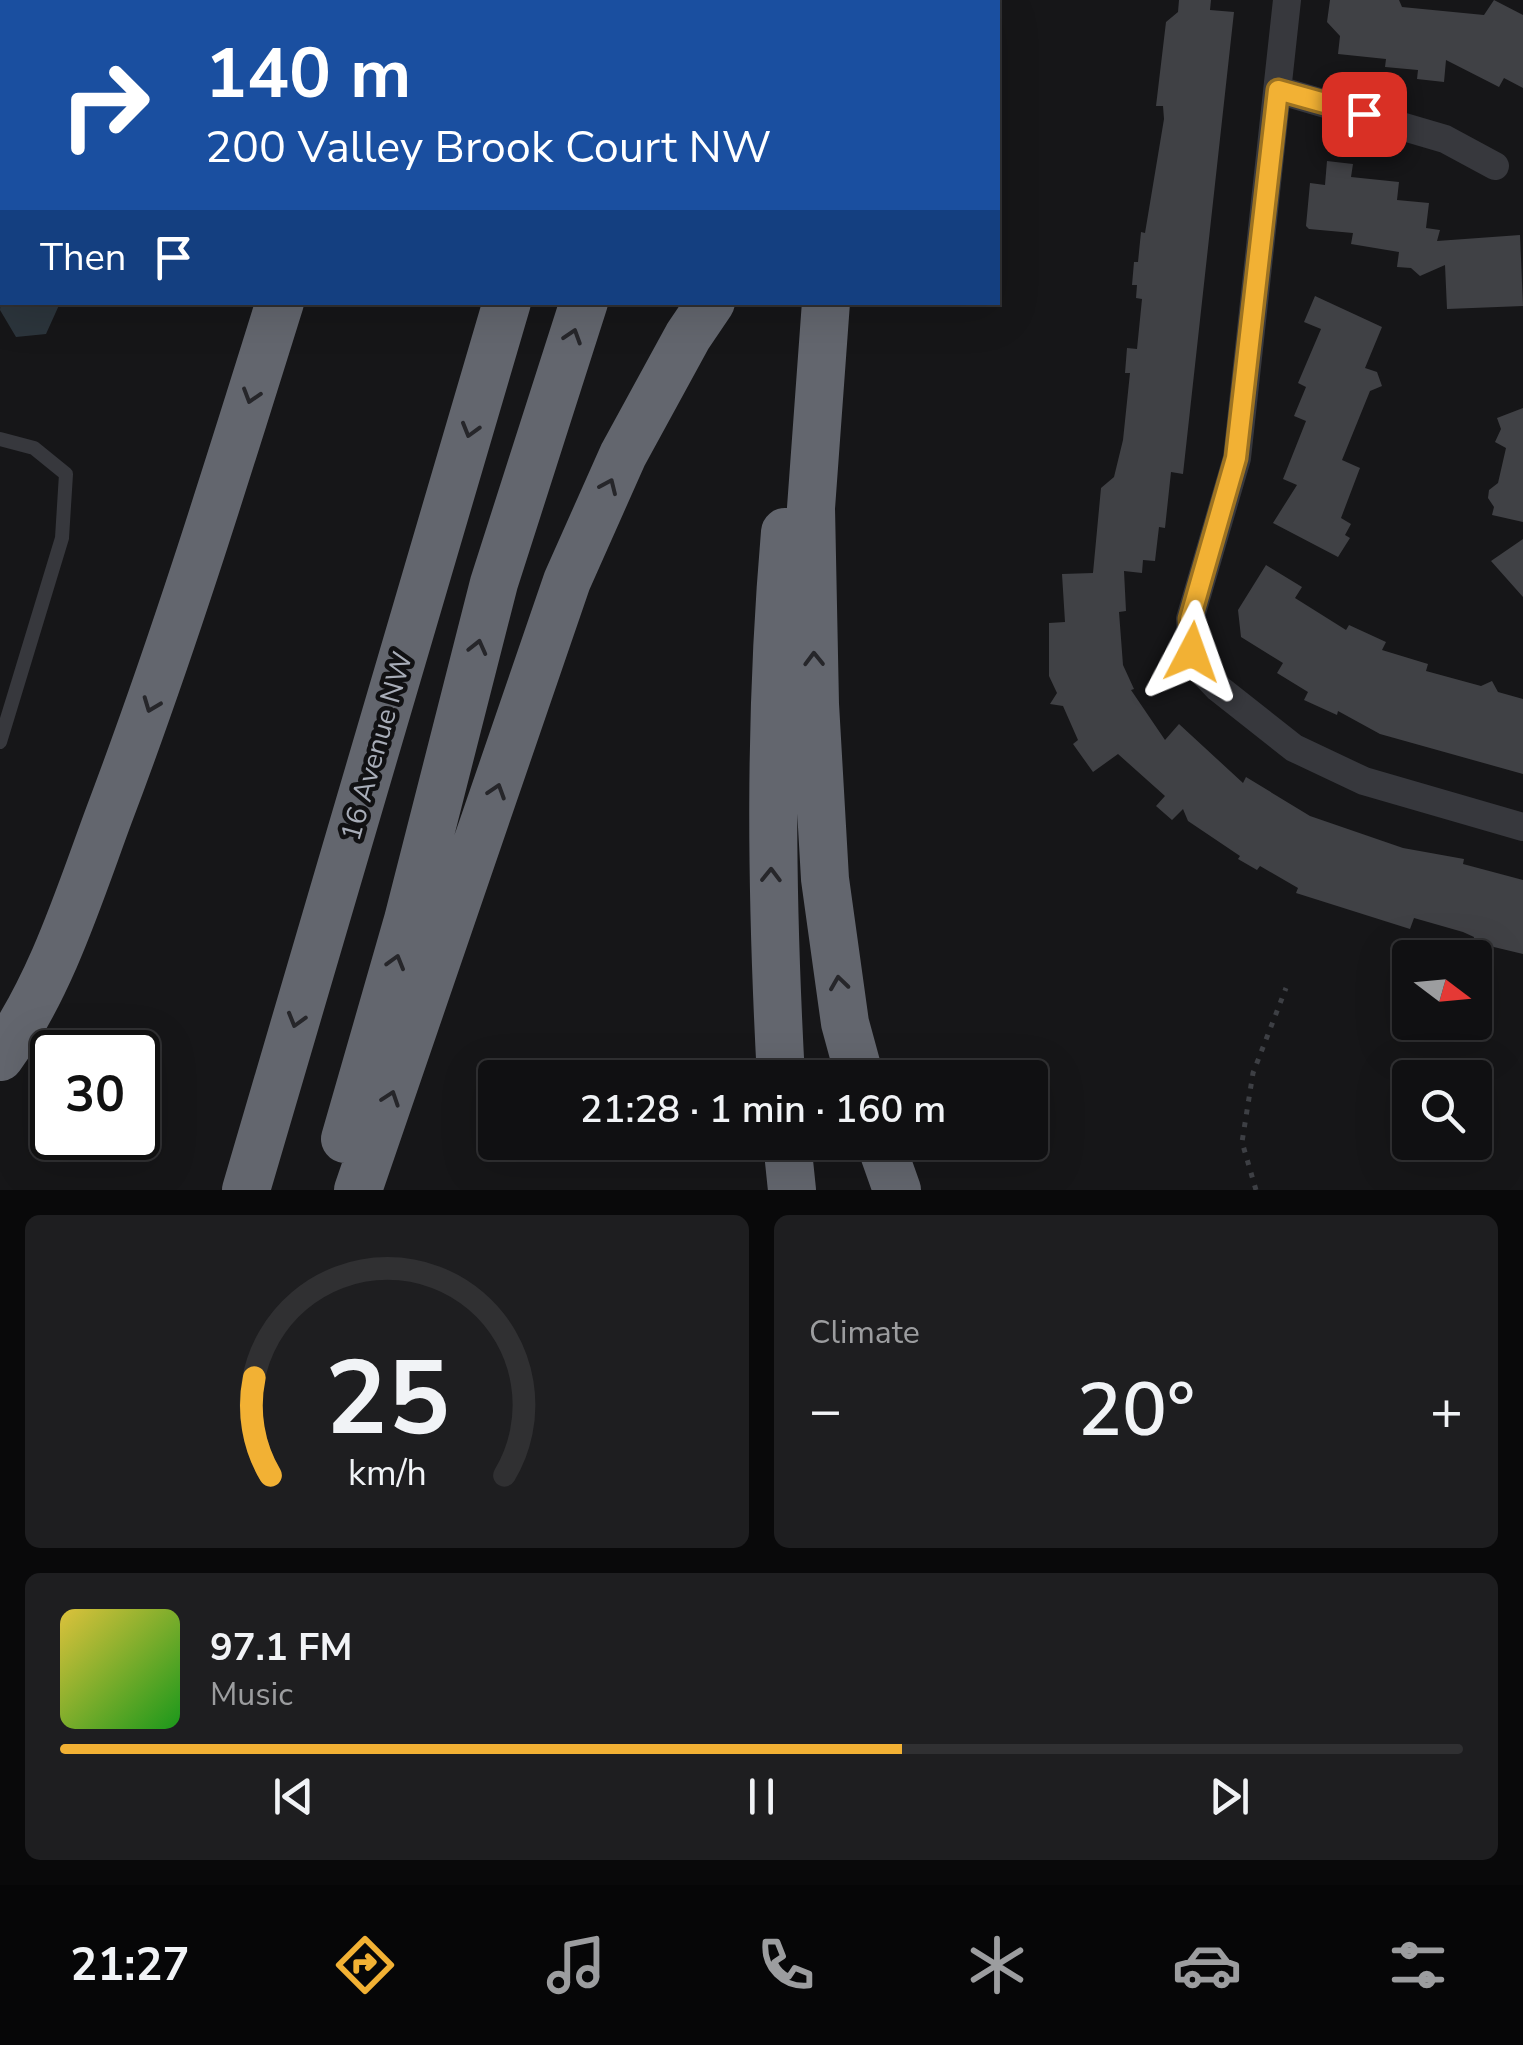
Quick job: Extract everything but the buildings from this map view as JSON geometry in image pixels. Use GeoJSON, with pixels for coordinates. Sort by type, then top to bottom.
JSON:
{"type":"FeatureCollection","features":[{"type":"Feature","properties":{"kind":"highway"},"geometry":{"type":"LineString","coordinates":[[0,1057],[20,1028],[74,910],[172,649],[279,305]]}},
{"type":"Feature","properties":{"kind":"highway","name":"16 Avenue NW"},"geometry":{"type":"LineString","coordinates":[[246,1190],[507,305]]}},
{"type":"Feature","properties":{"kind":"highway"},"geometry":{"type":"LineString","coordinates":[[330,1190],[408,920],[494,583],[583,305]]}},
{"type":"Feature","properties":{"kind":"highway"},"geometry":{"type":"LineString","coordinates":[[358,1190],[567,581],[623,455],[709,305]]}},
{"type":"Feature","properties":{"kind":"highway"},"geometry":{"type":"LineString","coordinates":[[780,1060],[771,893],[773,668],[789,485],[822,305]]}},
{"type":"Feature","properties":{"kind":"highway"},"geometry":{"type":"LineString","coordinates":[[823,305],[811,508],[815,704],[825,879],[845,1023],[855,1060]]}},
{"type":"Feature","properties":{"kind":"highway"},"geometry":{"type":"LineString","coordinates":[[0,1010],[74,910]]}},
{"type":"Feature","properties":{"kind":"highway"},"geometry":{"type":"LineString","coordinates":[[789,1160],[792,1190]]}},
{"type":"Feature","properties":{"kind":"highway"},"geometry":{"type":"LineString","coordinates":[[886,1160],[897,1190]]}},
{"type":"Feature","properties":{"kind":"street"},"geometry":{"type":"LineString","coordinates":[[1287,0],[1236,458],[1190,619],[1192,652],[1199,668],[1218,688],[1294,748],[1364,780],[1523,827]]}},
{"type":"Feature","properties":{"kind":"street"},"geometry":{"type":"LineString","coordinates":[[1278,90],[1446,139],[1495,166]]}},
{"type":"Feature","properties":{"kind":"lane"},"geometry":{"type":"LineString","coordinates":[[0,439],[34,448],[66,474],[62,538],[0,742]]}},
{"type":"Feature","properties":{"kind":"path"},"geometry":{"type":"LineString","coordinates":[[1256,1190],[1242,1142],[1253,1073],[1286,988]]}},
{"type":"Feature","properties":{"kind":"shaded area"},"geometry":{"type":"Polygon","coordinates":[[[0,305],[59,305],[46,334],[16,337],[0,305]]]}},
{"type":"Feature","properties":{"kind":"route"},"geometry":{"type":"LineString","coordinates":[[1192,652],[1190,619],[1228,495],[1246,393],[1278,90],[1364,114]]}}]}
